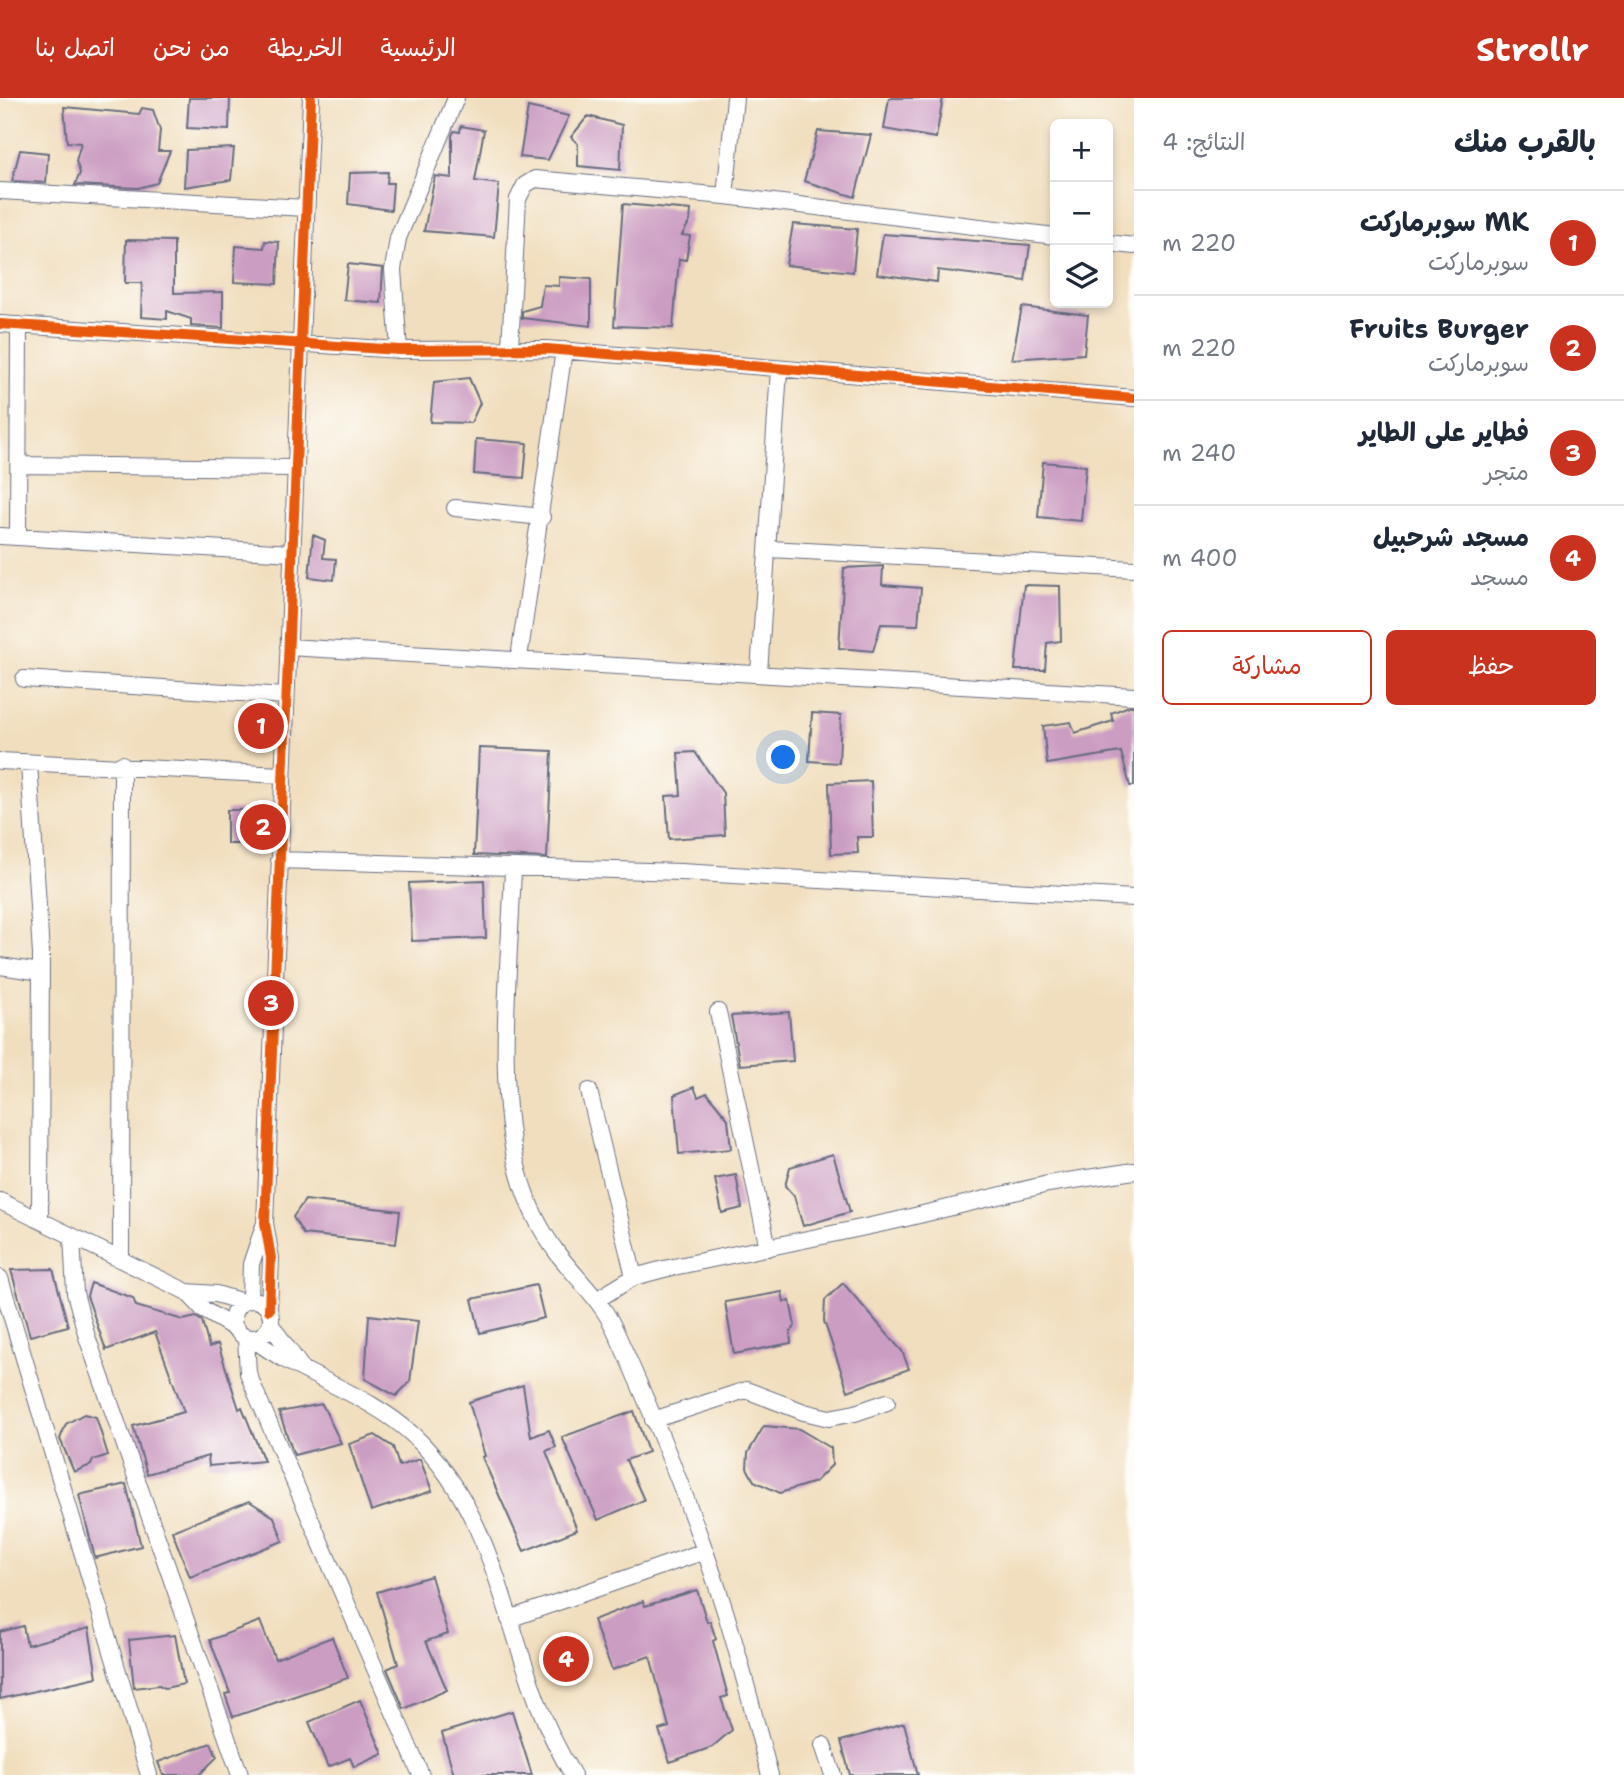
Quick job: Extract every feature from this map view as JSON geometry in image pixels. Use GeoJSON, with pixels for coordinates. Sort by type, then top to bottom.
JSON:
{"type":"FeatureCollection","features":[{"type":"Feature","properties":{"kind":"street"},"geometry":{"type":"LineString","coordinates":[[244,1335],[267,1332],[270,1318],[271,1258],[265,1223],[311,98]]}},
{"type":"Feature","properties":{"kind":"street"},"geometry":{"type":"LineString","coordinates":[[399,349],[393,270],[398,238],[456,98]]}},
{"type":"Feature","properties":{"kind":"street"},"geometry":{"type":"LineString","coordinates":[[725,196],[735,98]]}},
{"type":"Feature","properties":{"kind":"street"},"geometry":{"type":"LineString","coordinates":[[510,347],[517,210],[521,191],[530,181],[549,178],[725,196],[1050,235]]}},
{"type":"Feature","properties":{"kind":"street"},"geometry":{"type":"LineString","coordinates":[[0,191],[306,208]]}},
{"type":"Feature","properties":{"kind":"street"},"geometry":{"type":"LineString","coordinates":[[1113,244],[1134,246]]}},
{"type":"Feature","properties":{"kind":"street"},"geometry":{"type":"LineString","coordinates":[[0,324],[399,349],[510,347],[1134,398]]}},
{"type":"Feature","properties":{"kind":"street"},"geometry":{"type":"LineString","coordinates":[[18,537],[19,325]]}},
{"type":"Feature","properties":{"kind":"street"},"geometry":{"type":"LineString","coordinates":[[519,658],[542,517],[564,351]]}},
{"type":"Feature","properties":{"kind":"street"},"geometry":{"type":"LineString","coordinates":[[759,673],[770,549],[779,370]]}},
{"type":"Feature","properties":{"kind":"street"},"geometry":{"type":"LineString","coordinates":[[19,465],[295,468]]}},
{"type":"Feature","properties":{"kind":"street"},"geometry":{"type":"LineString","coordinates":[[455,508],[542,517]]}},
{"type":"Feature","properties":{"kind":"street"},"geometry":{"type":"LineString","coordinates":[[0,536],[292,553]]}},
{"type":"Feature","properties":{"kind":"street"},"geometry":{"type":"LineString","coordinates":[[770,549],[1134,569]]}},
{"type":"Feature","properties":{"kind":"street"},"geometry":{"type":"LineString","coordinates":[[288,647],[519,658],[1134,696]]}},
{"type":"Feature","properties":{"kind":"street"},"geometry":{"type":"LineString","coordinates":[[24,679],[286,696]]}},
{"type":"Feature","properties":{"kind":"street"},"geometry":{"type":"LineString","coordinates":[[0,761],[122,764],[283,775]]}},
{"type":"Feature","properties":{"kind":"street"},"geometry":{"type":"LineString","coordinates":[[29,763],[41,972],[40,1219]]}},
{"type":"Feature","properties":{"kind":"street"},"geometry":{"type":"LineString","coordinates":[[121,1260],[122,764]]}},
{"type":"Feature","properties":{"kind":"street"},"geometry":{"type":"LineString","coordinates":[[279,860],[681,872],[1134,898]]}},
{"type":"Feature","properties":{"kind":"street"},"geometry":{"type":"LineString","coordinates":[[513,868],[507,1074],[513,1147],[519,1174],[536,1219],[559,1256],[598,1299],[614,1328],[653,1420],[705,1551],[735,1645],[770,1775]]}},
{"type":"Feature","properties":{"kind":"street"},"geometry":{"type":"LineString","coordinates":[[0,966],[41,972]]}},
{"type":"Feature","properties":{"kind":"street"},"geometry":{"type":"LineString","coordinates":[[718,1012],[768,1248]]}},
{"type":"Feature","properties":{"kind":"street"},"geometry":{"type":"LineString","coordinates":[[589,1091],[634,1277]]}},
{"type":"Feature","properties":{"kind":"street"},"geometry":{"type":"LineString","coordinates":[[598,1299],[634,1277],[1048,1184],[1134,1171]]}},
{"type":"Feature","properties":{"kind":"street"},"geometry":{"type":"LineString","coordinates":[[0,1200],[187,1292],[204,1310],[244,1335],[377,1407],[432,1455],[471,1514],[545,1722],[572,1775]]}},
{"type":"Feature","properties":{"kind":"street"},"geometry":{"type":"LineString","coordinates":[[265,1223],[251,1264],[247,1301],[233,1313],[244,1335],[246,1361],[256,1393],[421,1775]]}},
{"type":"Feature","properties":{"kind":"street"},"geometry":{"type":"LineString","coordinates":[[72,1236],[74,1282],[87,1337],[240,1775]]}},
{"type":"Feature","properties":{"kind":"street"},"geometry":{"type":"LineString","coordinates":[[0,1278],[149,1775]]}},
{"type":"Feature","properties":{"kind":"street"},"geometry":{"type":"LineString","coordinates":[[187,1292],[216,1294],[264,1304],[303,1369]]}},
{"type":"Feature","properties":{"kind":"street"},"geometry":{"type":"LineString","coordinates":[[653,1420],[734,1391],[746,1390],[804,1412],[829,1418],[887,1402]]}},
{"type":"Feature","properties":{"kind":"street"},"geometry":{"type":"LineString","coordinates":[[509,1619],[705,1551]]}},
{"type":"Feature","properties":{"kind":"street"},"geometry":{"type":"LineString","coordinates":[[823,1745],[833,1775]]}},
{"type":"Feature","properties":{"kind":"building"},"geometry":{"type":"Polygon","coordinates":[[[189,98],[230,98],[229,130],[187,128],[189,98]]]}},
{"type":"Feature","properties":{"kind":"building"},"geometry":{"type":"Polygon","coordinates":[[[889,98],[943,98],[936,138],[884,129],[889,98]]]}},
{"type":"Feature","properties":{"kind":"building"},"geometry":{"type":"Polygon","coordinates":[[[64,107],[139,114],[142,108],[153,110],[160,130],[158,151],[170,151],[157,183],[138,188],[75,185],[80,173],[76,161],[81,143],[67,142],[64,107]]]}},
{"type":"Feature","properties":{"kind":"building"},"geometry":{"type":"Polygon","coordinates":[[[528,107],[569,116],[548,160],[520,157],[528,107]]]}},
{"type":"Feature","properties":{"kind":"building"},"geometry":{"type":"Polygon","coordinates":[[[588,116],[622,125],[620,170],[578,166],[578,144],[571,137],[588,116]]]}},
{"type":"Feature","properties":{"kind":"building"},"geometry":{"type":"Polygon","coordinates":[[[461,126],[484,130],[475,181],[499,184],[494,237],[424,231],[435,176],[452,178],[452,136],[454,131],[460,132],[461,126]]]}},
{"type":"Feature","properties":{"kind":"building"},"geometry":{"type":"Polygon","coordinates":[[[818,131],[871,135],[855,197],[804,181],[818,131]]]}},
{"type":"Feature","properties":{"kind":"building"},"geometry":{"type":"Polygon","coordinates":[[[234,148],[231,180],[184,187],[186,150],[234,148]]]}},
{"type":"Feature","properties":{"kind":"building"},"geometry":{"type":"Polygon","coordinates":[[[20,150],[48,153],[46,183],[12,181],[20,150]]]}},
{"type":"Feature","properties":{"kind":"building"},"geometry":{"type":"Polygon","coordinates":[[[388,172],[387,183],[393,183],[391,210],[348,204],[350,173],[388,172]]]}},
{"type":"Feature","properties":{"kind":"building"},"geometry":{"type":"Polygon","coordinates":[[[623,204],[691,210],[690,221],[682,235],[690,236],[686,260],[679,259],[673,328],[614,326],[623,204]]]}},
{"type":"Feature","properties":{"kind":"building"},"geometry":{"type":"Polygon","coordinates":[[[793,224],[857,229],[853,272],[786,265],[793,224]]]}},
{"type":"Feature","properties":{"kind":"building"},"geometry":{"type":"Polygon","coordinates":[[[883,234],[1030,245],[1025,281],[938,270],[937,282],[877,274],[883,234]]]}},
{"type":"Feature","properties":{"kind":"building"},"geometry":{"type":"Polygon","coordinates":[[[126,240],[174,241],[174,293],[223,292],[223,328],[191,326],[191,319],[167,311],[167,319],[141,317],[142,283],[125,283],[126,240]]]}},
{"type":"Feature","properties":{"kind":"building"},"geometry":{"type":"Polygon","coordinates":[[[265,241],[279,242],[277,284],[234,282],[236,246],[264,248],[265,241]]]}},
{"type":"Feature","properties":{"kind":"building"},"geometry":{"type":"Polygon","coordinates":[[[348,264],[383,268],[381,303],[344,300],[348,264]]]}},
{"type":"Feature","properties":{"kind":"building"},"geometry":{"type":"Polygon","coordinates":[[[559,277],[591,279],[591,326],[522,318],[522,311],[540,306],[543,285],[559,286],[559,277]]]}},
{"type":"Feature","properties":{"kind":"building"},"geometry":{"type":"Polygon","coordinates":[[[1022,307],[1088,315],[1084,354],[1012,359],[1022,307]]]}},
{"type":"Feature","properties":{"kind":"building"},"geometry":{"type":"Polygon","coordinates":[[[469,378],[480,403],[471,423],[430,422],[434,382],[469,378]]]}},
{"type":"Feature","properties":{"kind":"building"},"geometry":{"type":"Polygon","coordinates":[[[476,439],[527,443],[524,478],[474,474],[476,439]]]}},
{"type":"Feature","properties":{"kind":"building"},"geometry":{"type":"Polygon","coordinates":[[[1043,462],[1086,466],[1081,521],[1038,517],[1043,462]]]}},
{"type":"Feature","properties":{"kind":"building"},"geometry":{"type":"Polygon","coordinates":[[[313,535],[325,540],[323,558],[336,559],[334,580],[309,577],[313,535]]]}},
{"type":"Feature","properties":{"kind":"building"},"geometry":{"type":"Polygon","coordinates":[[[883,566],[882,585],[921,588],[918,625],[881,624],[873,651],[839,648],[844,568],[883,566]]]}},
{"type":"Feature","properties":{"kind":"building"},"geometry":{"type":"Polygon","coordinates":[[[1024,585],[1060,586],[1061,641],[1047,643],[1045,670],[1015,670],[1024,585]]]}},
{"type":"Feature","properties":{"kind":"building"},"geometry":{"type":"Polygon","coordinates":[[[1134,706],[1134,786],[1130,786],[1121,752],[1047,764],[1043,726],[1071,722],[1075,733],[1113,721],[1111,713],[1134,706]]]}},
{"type":"Feature","properties":{"kind":"building"},"geometry":{"type":"Polygon","coordinates":[[[812,713],[841,715],[839,763],[809,761],[812,713]]]}},
{"type":"Feature","properties":{"kind":"building"},"geometry":{"type":"Polygon","coordinates":[[[479,748],[552,751],[547,858],[474,855],[479,748]]]}},
{"type":"Feature","properties":{"kind":"building"},"geometry":{"type":"Polygon","coordinates":[[[695,752],[723,793],[725,835],[669,839],[666,796],[681,795],[678,753],[695,752]]]}},
{"type":"Feature","properties":{"kind":"building"},"geometry":{"type":"Polygon","coordinates":[[[871,781],[873,837],[857,837],[858,853],[831,854],[829,783],[871,781]]]}},
{"type":"Feature","properties":{"kind":"building"},"geometry":{"type":"Polygon","coordinates":[[[227,810],[269,810],[269,844],[227,844],[227,810]]]}},
{"type":"Feature","properties":{"kind":"building"},"geometry":{"type":"Polygon","coordinates":[[[484,880],[486,938],[412,941],[409,883],[484,880]]]}},
{"type":"Feature","properties":{"kind":"building"},"geometry":{"type":"Polygon","coordinates":[[[789,1012],[793,1061],[740,1065],[731,1016],[789,1012]]]}},
{"type":"Feature","properties":{"kind":"building"},"geometry":{"type":"Polygon","coordinates":[[[694,1087],[698,1097],[707,1093],[728,1119],[731,1149],[679,1154],[674,1095],[694,1087]]]}},
{"type":"Feature","properties":{"kind":"building"},"geometry":{"type":"Polygon","coordinates":[[[833,1154],[850,1212],[803,1226],[794,1196],[785,1186],[790,1167],[833,1154]]]}},
{"type":"Feature","properties":{"kind":"building"},"geometry":{"type":"Polygon","coordinates":[[[736,1175],[742,1208],[722,1213],[715,1179],[736,1175]]]}},
{"type":"Feature","properties":{"kind":"building"},"geometry":{"type":"Polygon","coordinates":[[[305,1200],[400,1211],[396,1244],[303,1234],[293,1217],[305,1200]]]}},
{"type":"Feature","properties":{"kind":"building"},"geometry":{"type":"Polygon","coordinates":[[[53,1269],[68,1326],[30,1336],[11,1270],[53,1269]]]}},
{"type":"Feature","properties":{"kind":"building"},"geometry":{"type":"Polygon","coordinates":[[[91,1283],[133,1298],[136,1306],[183,1320],[196,1317],[202,1321],[209,1347],[218,1344],[239,1409],[242,1407],[264,1461],[209,1466],[208,1456],[147,1474],[133,1426],[184,1412],[155,1332],[106,1350],[87,1296],[91,1283]]]}},
{"type":"Feature","properties":{"kind":"building"},"geometry":{"type":"Polygon","coordinates":[[[843,1283],[902,1351],[909,1369],[848,1391],[824,1321],[825,1300],[843,1283]]]}},
{"type":"Feature","properties":{"kind":"building"},"geometry":{"type":"Polygon","coordinates":[[[536,1285],[544,1318],[480,1333],[472,1299],[536,1285]]]}},
{"type":"Feature","properties":{"kind":"building"},"geometry":{"type":"Polygon","coordinates":[[[782,1292],[784,1302],[790,1301],[795,1326],[790,1333],[791,1343],[734,1354],[725,1302],[782,1292]]]}},
{"type":"Feature","properties":{"kind":"building"},"geometry":{"type":"Polygon","coordinates":[[[369,1315],[418,1321],[410,1382],[396,1396],[365,1379],[369,1315]]]}},
{"type":"Feature","properties":{"kind":"building"},"geometry":{"type":"Polygon","coordinates":[[[523,1385],[531,1437],[549,1430],[556,1447],[546,1451],[577,1530],[524,1551],[482,1457],[485,1456],[469,1402],[523,1385]]]}},
{"type":"Feature","properties":{"kind":"building"},"geometry":{"type":"Polygon","coordinates":[[[322,1404],[341,1443],[294,1455],[279,1412],[322,1404]]]}},
{"type":"Feature","properties":{"kind":"building"},"geometry":{"type":"Polygon","coordinates":[[[634,1411],[648,1452],[626,1460],[644,1500],[598,1520],[562,1437],[634,1411]]]}},
{"type":"Feature","properties":{"kind":"building"},"geometry":{"type":"Polygon","coordinates":[[[84,1414],[96,1417],[108,1455],[93,1460],[91,1465],[74,1472],[60,1439],[66,1424],[84,1414]]]}},
{"type":"Feature","properties":{"kind":"building"},"geometry":{"type":"Polygon","coordinates":[[[764,1426],[799,1429],[831,1448],[832,1465],[815,1482],[780,1493],[754,1481],[747,1468],[748,1453],[764,1426]]]}},
{"type":"Feature","properties":{"kind":"building"},"geometry":{"type":"Polygon","coordinates":[[[375,1435],[393,1447],[399,1466],[420,1459],[432,1491],[371,1511],[349,1444],[375,1435]]]}},
{"type":"Feature","properties":{"kind":"building"},"geometry":{"type":"Polygon","coordinates":[[[126,1484],[141,1546],[95,1558],[79,1495],[126,1484]]]}},
{"type":"Feature","properties":{"kind":"building"},"geometry":{"type":"Polygon","coordinates":[[[249,1501],[274,1517],[283,1541],[190,1577],[172,1531],[249,1501]]]}},
{"type":"Feature","properties":{"kind":"building"},"geometry":{"type":"Polygon","coordinates":[[[431,1576],[448,1634],[426,1641],[447,1690],[404,1709],[387,1669],[398,1664],[377,1592],[431,1576]]]}},
{"type":"Feature","properties":{"kind":"building"},"geometry":{"type":"Polygon","coordinates":[[[697,1590],[707,1622],[710,1621],[716,1639],[713,1641],[728,1696],[721,1698],[732,1730],[712,1747],[670,1762],[659,1730],[669,1727],[650,1656],[612,1670],[593,1620],[643,1601],[645,1606],[697,1590]]]}},
{"type":"Feature","properties":{"kind":"building"},"geometry":{"type":"Polygon","coordinates":[[[260,1621],[275,1659],[332,1637],[348,1678],[233,1717],[225,1694],[230,1693],[210,1640],[260,1621]]]}},
{"type":"Feature","properties":{"kind":"building"},"geometry":{"type":"Polygon","coordinates":[[[23,1626],[27,1645],[89,1628],[97,1677],[0,1699],[0,1632],[23,1626]]]}},
{"type":"Feature","properties":{"kind":"building"},"geometry":{"type":"Polygon","coordinates":[[[175,1635],[184,1684],[165,1688],[159,1685],[134,1688],[129,1640],[175,1635]]]}},
{"type":"Feature","properties":{"kind":"building"},"geometry":{"type":"Polygon","coordinates":[[[360,1700],[383,1754],[354,1767],[350,1758],[328,1767],[309,1722],[360,1700]]]}},
{"type":"Feature","properties":{"kind":"building"},"geometry":{"type":"Polygon","coordinates":[[[512,1711],[532,1775],[454,1775],[442,1733],[512,1711]]]}},
{"type":"Feature","properties":{"kind":"building"},"geometry":{"type":"Polygon","coordinates":[[[904,1723],[918,1775],[850,1775],[841,1741],[904,1723]]]}},
{"type":"Feature","properties":{"kind":"building"},"geometry":{"type":"Polygon","coordinates":[[[211,1743],[217,1757],[199,1775],[163,1775],[158,1762],[211,1743]]]}},
{"type":"Feature","properties":{"kind":"cycle path"},"geometry":{"type":"LineString","coordinates":[[269,1310],[271,1258],[265,1223],[311,98]]}},
{"type":"Feature","properties":{"kind":"cycle path"},"geometry":{"type":"LineString","coordinates":[[0,324],[399,350],[547,349],[1134,398]]}},
{"type":"Feature","properties":{"kind":"place","name":"MK سوبرماركت"},"geometry":{"type":"Point","coordinates":[261,726]}},
{"type":"Feature","properties":{"kind":"place","name":"Fruits Burger"},"geometry":{"type":"Point","coordinates":[263,827]}},
{"type":"Feature","properties":{"kind":"place","name":"فطاير على الطاير"},"geometry":{"type":"Point","coordinates":[271,1003]}},
{"type":"Feature","properties":{"kind":"place","name":"مسجد شرحبيل"},"geometry":{"type":"Point","coordinates":[566,1659]}}]}
